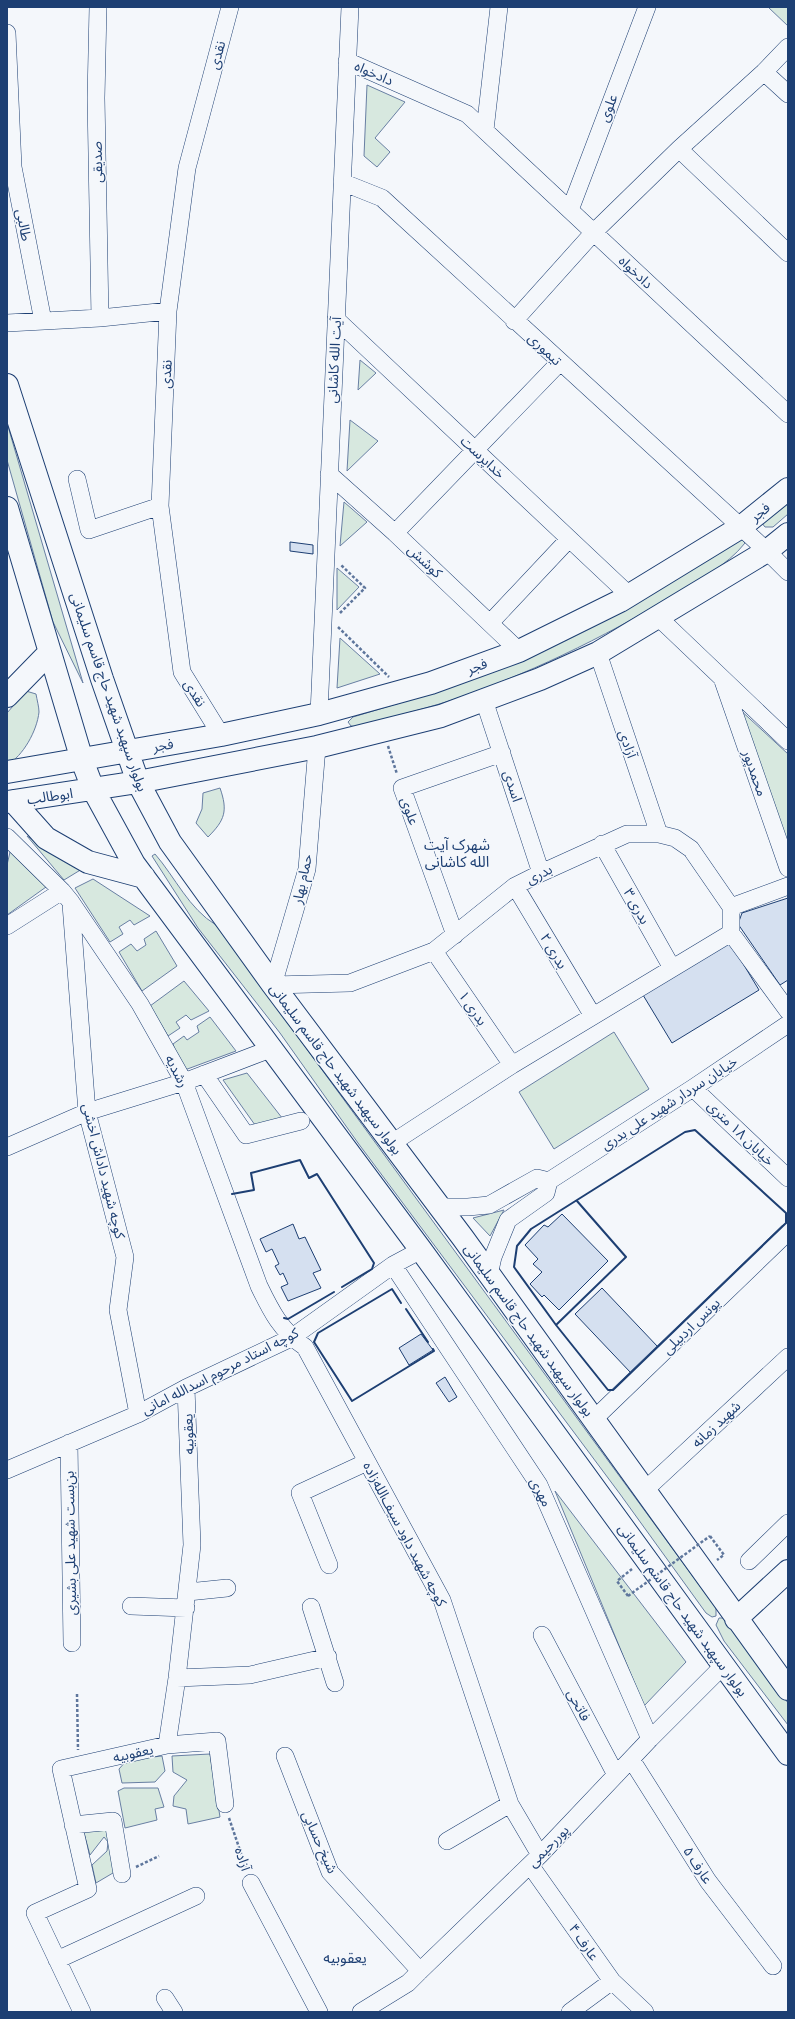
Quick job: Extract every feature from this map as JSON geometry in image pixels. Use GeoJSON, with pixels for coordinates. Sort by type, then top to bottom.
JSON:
{"type":"FeatureCollection","features":[{"type":"Feature","properties":{"kind":"main road","name":"بولوار سپهبد شهید حاج قاسم سلیمانی"},"geometry":{"type":"LineString","coordinates":[[7,385],[102,679],[138,782],[170,842],[273,985],[440,1207],[788,1689]]}},
{"type":"Feature","properties":{"kind":"main road","name":"فجر"},"geometry":{"type":"LineString","coordinates":[[82,760],[221,735],[319,714],[431,683],[519,650],[629,595],[741,527],[788,489]]}},
{"type":"Feature","properties":{"kind":"main road","name":"بولوار سپهبد شهید حاج قاسم سلیمانی"},"geometry":{"type":"LineString","coordinates":[[7,508],[82,760],[93,789],[134,864],[273,1048],[422,1250],[788,1754]]}},
{"type":"Feature","properties":{"kind":"main road"},"geometry":{"type":"LineString","coordinates":[[138,782],[317,746],[383,731],[441,716],[540,679],[598,654],[767,551],[788,534]]}},
{"type":"Feature","properties":{"kind":"main road"},"geometry":{"type":"LineString","coordinates":[[7,696],[49,653]]}},
{"type":"Feature","properties":{"kind":"main road"},"geometry":{"type":"LineString","coordinates":[[317,746],[319,714]]}},
{"type":"Feature","properties":{"kind":"main road"},"geometry":{"type":"LineString","coordinates":[[7,772],[82,760]]}},
{"type":"Feature","properties":{"kind":"main road","name":"ابوطالب"},"geometry":{"type":"LineString","coordinates":[[10,801],[138,782]]}},
{"type":"Feature","properties":{"kind":"main road"},"geometry":{"type":"LineString","coordinates":[[10,801],[46,838],[88,862],[144,876]]}},
{"type":"Feature","properties":{"kind":"main road"},"geometry":{"type":"LineString","coordinates":[[736,1619],[788,1571]]}},
{"type":"Feature","properties":{"kind":"street","name":"صدیقی"},"geometry":{"type":"LineString","coordinates":[[98,7],[96,98],[100,318]]}},
{"type":"Feature","properties":{"kind":"street","name":"نقدی"},"geometry":{"type":"LineString","coordinates":[[221,735],[182,672],[160,506],[168,311],[186,168],[230,7]]}},
{"type":"Feature","properties":{"kind":"street","name":"آیت الله کاشانی"},"geometry":{"type":"LineString","coordinates":[[319,714],[327,626],[326,551],[350,7]]}},
{"type":"Feature","properties":{"kind":"street"},"geometry":{"type":"LineString","coordinates":[[485,130],[499,7]]}},
{"type":"Feature","properties":{"kind":"street","name":"علوی"},"geometry":{"type":"LineString","coordinates":[[570,210],[647,7]]}},
{"type":"Feature","properties":{"kind":"street","name":"طالبی"},"geometry":{"type":"LineString","coordinates":[[7,33],[13,167],[43,321]]}},
{"type":"Feature","properties":{"kind":"street"},"geometry":{"type":"LineString","coordinates":[[514,321],[594,232],[679,149],[764,72],[788,47]]}},
{"type":"Feature","properties":{"kind":"street","name":"دادخواه"},"geometry":{"type":"LineString","coordinates":[[347,61],[467,114],[788,414]]}},
{"type":"Feature","properties":{"kind":"street"},"geometry":{"type":"LineString","coordinates":[[764,72],[788,94]]}},
{"type":"Feature","properties":{"kind":"street"},"geometry":{"type":"LineString","coordinates":[[679,149],[788,253]]}},
{"type":"Feature","properties":{"kind":"street","name":"تیموری"},"geometry":{"type":"LineString","coordinates":[[342,182],[382,198],[514,321],[741,527],[788,572]]}},
{"type":"Feature","properties":{"kind":"street"},"geometry":{"type":"LineString","coordinates":[[7,323],[100,318],[168,311]]}},
{"type":"Feature","properties":{"kind":"street","name":"خداپرست"},"geometry":{"type":"LineString","coordinates":[[336,319],[629,595]]}},
{"type":"Feature","properties":{"kind":"street"},"geometry":{"type":"LineString","coordinates":[[395,533],[474,449],[560,362]]}},
{"type":"Feature","properties":{"kind":"street","name":"کوشش"},"geometry":{"type":"LineString","coordinates":[[329,474],[395,533],[519,650]]}},
{"type":"Feature","properties":{"kind":"street"},"geometry":{"type":"LineString","coordinates":[[77,479],[89,530],[160,506]]}},
{"type":"Feature","properties":{"kind":"street"},"geometry":{"type":"LineString","coordinates":[[490,624],[569,539]]}},
{"type":"Feature","properties":{"kind":"street"},"geometry":{"type":"LineString","coordinates":[[658,617],[788,741]]}},
{"type":"Feature","properties":{"kind":"street","name":"آزادی"},"geometry":{"type":"LineString","coordinates":[[598,654],[658,834]]}},
{"type":"Feature","properties":{"kind":"street","name":"محمدپور"},"geometry":{"type":"LineString","coordinates":[[722,678],[788,868]]}},
{"type":"Feature","properties":{"kind":"street","name":"اسدی"},"geometry":{"type":"LineString","coordinates":[[484,700],[541,872]]}},
{"type":"Feature","properties":{"kind":"street","name":"حمام بهار"},"geometry":{"type":"LineString","coordinates":[[273,985],[307,869],[317,746]]}},
{"type":"Feature","properties":{"kind":"street"},"geometry":{"type":"LineString","coordinates":[[402,788],[502,753]]}},
{"type":"Feature","properties":{"kind":"street","name":"علوی"},"geometry":{"type":"LineString","coordinates":[[402,788],[455,935]]}},
{"type":"Feature","properties":{"kind":"street","name":"بدری"},"geometry":{"type":"LineString","coordinates":[[273,985],[350,983],[434,951],[515,886],[541,872],[627,834],[658,834],[675,838],[691,849],[731,907]]}},
{"type":"Feature","properties":{"kind":"street","name":"رشدیه"},"geometry":{"type":"LineString","coordinates":[[7,837],[67,896],[140,1004],[184,1082],[259,1286],[273,1315],[290,1338]]}},
{"type":"Feature","properties":{"kind":"street","name":"بدری ۳"},"geometry":{"type":"LineString","coordinates":[[602,844],[672,968]]}},
{"type":"Feature","properties":{"kind":"street","name":"بدری ۲"},"geometry":{"type":"LineString","coordinates":[[515,886],[593,1016]]}},
{"type":"Feature","properties":{"kind":"street"},"geometry":{"type":"LineString","coordinates":[[788,886],[731,907],[731,933],[788,1011]]}},
{"type":"Feature","properties":{"kind":"street"},"geometry":{"type":"LineString","coordinates":[[7,926],[67,896]]}},
{"type":"Feature","properties":{"kind":"street","name":"کوچه شهید داداش اخشی"},"geometry":{"type":"LineString","coordinates":[[67,896],[87,1112],[125,1257],[118,1310],[138,1414]]}},
{"type":"Feature","properties":{"kind":"street"},"geometry":{"type":"LineString","coordinates":[[392,1143],[512,1065],[731,933]]}},
{"type":"Feature","properties":{"kind":"street","name":"بدری ۱"},"geometry":{"type":"LineString","coordinates":[[434,951],[512,1065]]}},
{"type":"Feature","properties":{"kind":"street","name":"خیابان سردار شهید علی بدری"},"geometry":{"type":"LineString","coordinates":[[440,1207],[489,1205],[537,1178],[549,1180],[693,1088],[788,1024]]}},
{"type":"Feature","properties":{"kind":"street"},"geometry":{"type":"LineString","coordinates":[[7,1147],[87,1112],[184,1082],[273,1048]]}},
{"type":"Feature","properties":{"kind":"street"},"geometry":{"type":"LineString","coordinates":[[204,1074],[246,1135],[301,1121]]}},
{"type":"Feature","properties":{"kind":"street","name":"خیابان ۱۸ متری"},"geometry":{"type":"LineString","coordinates":[[693,1088],[788,1178]]}},
{"type":"Feature","properties":{"kind":"street"},"geometry":{"type":"LineString","coordinates":[[489,1275],[493,1257],[508,1220],[546,1193],[549,1180]]}},
{"type":"Feature","properties":{"kind":"street","name":"یونس اردبیلی"},"geometry":{"type":"LineString","coordinates":[[593,1420],[788,1232]]}},
{"type":"Feature","properties":{"kind":"street","name":"کوچه استاد مرحوم اسدالله امانی"},"geometry":{"type":"LineString","coordinates":[[7,1470],[138,1414],[290,1338],[393,1265],[422,1250]]}},
{"type":"Feature","properties":{"kind":"street","name":"مهری"},"geometry":{"type":"LineString","coordinates":[[393,1265],[540,1485],[650,1739]]}},
{"type":"Feature","properties":{"kind":"street","name":"کوچه شهید داود سیف‌الله‌زاده"},"geometry":{"type":"LineString","coordinates":[[290,1338],[305,1347],[442,1600],[510,1804],[535,1860]]}},
{"type":"Feature","properties":{"kind":"street","name":"شهید زمانه"},"geometry":{"type":"LineString","coordinates":[[644,1491],[788,1357]]}},
{"type":"Feature","properties":{"kind":"street","name":"یعقوبیه"},"geometry":{"type":"LineString","coordinates":[[82,2012],[35,1912],[88,1889],[61,1769],[167,1745],[187,1600],[192,1545],[186,1391]]}},
{"type":"Feature","properties":{"kind":"street","name":"بن‌بست شهید علی بشیری"},"geometry":{"type":"LineString","coordinates":[[69,1443],[72,1642]]}},
{"type":"Feature","properties":{"kind":"street"},"geometry":{"type":"LineString","coordinates":[[329,1565],[300,1493],[367,1462]]}},
{"type":"Feature","properties":{"kind":"street"},"geometry":{"type":"LineString","coordinates":[[749,1561],[788,1523]]}},
{"type":"Feature","properties":{"kind":"street"},"geometry":{"type":"LineString","coordinates":[[131,1606],[187,1600],[227,1588]]}},
{"type":"Feature","properties":{"kind":"street"},"geometry":{"type":"LineString","coordinates":[[311,1607],[335,1683]]}},
{"type":"Feature","properties":{"kind":"street","name":"فاتحی"},"geometry":{"type":"LineString","coordinates":[[542,1635],[616,1775]]}},
{"type":"Feature","properties":{"kind":"street"},"geometry":{"type":"LineString","coordinates":[[177,1678],[250,1675],[328,1657]]}},
{"type":"Feature","properties":{"kind":"street","name":"پوررحیمی"},"geometry":{"type":"LineString","coordinates":[[366,2011],[408,1983],[535,1860],[650,1739],[723,1666]]}},
{"type":"Feature","properties":{"kind":"street"},"geometry":{"type":"LineString","coordinates":[[167,1745],[217,1741],[225,1804]]}},
{"type":"Feature","properties":{"kind":"street","name":"شیخ حسابی"},"geometry":{"type":"LineString","coordinates":[[285,1756],[330,1872],[420,1971]]}},
{"type":"Feature","properties":{"kind":"street","name":"عارف ۵"},"geometry":{"type":"LineString","coordinates":[[631,1759],[708,1881],[773,1966]]}},
{"type":"Feature","properties":{"kind":"street"},"geometry":{"type":"LineString","coordinates":[[448,1841],[510,1804]]}},
{"type":"Feature","properties":{"kind":"street"},"geometry":{"type":"LineString","coordinates":[[73,1825],[114,1822],[122,1874]]}},
{"type":"Feature","properties":{"kind":"street","name":"عارف ۴"},"geometry":{"type":"LineString","coordinates":[[535,1860],[612,1981],[645,2012]]}},
{"type":"Feature","properties":{"kind":"street","name":"آزاده"},"geometry":{"type":"LineString","coordinates":[[251,1884],[319,2012]]}},
{"type":"Feature","properties":{"kind":"street"},"geometry":{"type":"LineString","coordinates":[[58,1960],[196,1896]]}},
{"type":"Feature","properties":{"kind":"street"},"geometry":{"type":"LineString","coordinates":[[570,2012],[612,1981]]}},
{"type":"Feature","properties":{"kind":"path"},"geometry":{"type":"LineString","coordinates":[[326,551],[365,588],[327,626],[402,690]]}},
{"type":"Feature","properties":{"kind":"path","name":"علوی"},"geometry":{"type":"LineString","coordinates":[[383,731],[402,788]]}},
{"type":"Feature","properties":{"kind":"path"},"geometry":{"type":"LineString","coordinates":[[617,1581],[628,1596],[710,1536],[724,1555]]}},
{"type":"Feature","properties":{"kind":"path"},"geometry":{"type":"LineString","coordinates":[[77,1694],[78,1765]]}},
{"type":"Feature","properties":{"kind":"path","name":"آزاده"},"geometry":{"type":"LineString","coordinates":[[225,1804],[251,1884]]}},
{"type":"Feature","properties":{"kind":"shaded area"},"geometry":{"type":"Polygon","coordinates":[[[768,7],[788,7],[788,26],[768,7]]]}},
{"type":"Feature","properties":{"kind":"shaded area"},"geometry":{"type":"Polygon","coordinates":[[[367,85],[405,102],[375,138],[390,152],[377,167],[364,156],[367,85]]]}},
{"type":"Feature","properties":{"kind":"shaded area"},"geometry":{"type":"Polygon","coordinates":[[[360,360],[376,373],[358,390],[360,360]]]}},
{"type":"Feature","properties":{"kind":"shaded area"},"geometry":{"type":"Polygon","coordinates":[[[350,420],[378,441],[347,471],[350,420]]]}},
{"type":"Feature","properties":{"kind":"shaded area"},"geometry":{"type":"Polygon","coordinates":[[[7,423],[83,683],[53,622],[7,460],[7,423]]]}},
{"type":"Feature","properties":{"kind":"shaded area"},"geometry":{"type":"Polygon","coordinates":[[[788,498],[788,514],[773,527],[765,527],[761,522],[788,498]]]}},
{"type":"Feature","properties":{"kind":"shaded area"},"geometry":{"type":"Polygon","coordinates":[[[344,502],[367,522],[340,546],[344,502]]]}},
{"type":"Feature","properties":{"kind":"shaded area"},"geometry":{"type":"Polygon","coordinates":[[[741,538],[745,543],[730,559],[712,572],[647,611],[563,655],[476,692],[446,702],[358,727],[351,726],[348,722],[353,717],[446,689],[530,656],[741,538]]]}},
{"type":"Feature","properties":{"kind":"shaded area"},"geometry":{"type":"Polygon","coordinates":[[[337,568],[359,587],[337,610],[337,568]]]}},
{"type":"Feature","properties":{"kind":"shaded area"},"geometry":{"type":"Polygon","coordinates":[[[340,638],[380,674],[337,688],[340,638]]]}},
{"type":"Feature","properties":{"kind":"shaded area"},"geometry":{"type":"Polygon","coordinates":[[[26,691],[36,694],[39,710],[38,719],[32,735],[24,749],[7,765],[7,713],[26,691]]]}},
{"type":"Feature","properties":{"kind":"shaded area"},"geometry":{"type":"Polygon","coordinates":[[[737,707],[788,754],[788,851],[737,707]]]}},
{"type":"Feature","properties":{"kind":"shaded area"},"geometry":{"type":"Polygon","coordinates":[[[220,788],[224,803],[223,815],[214,831],[208,837],[196,823],[202,809],[203,793],[220,788]]]}},
{"type":"Feature","properties":{"kind":"shaded area"},"geometry":{"type":"Polygon","coordinates":[[[27,836],[82,869],[64,880],[27,836]]]}},
{"type":"Feature","properties":{"kind":"shaded area"},"geometry":{"type":"Polygon","coordinates":[[[10,852],[46,887],[7,915],[7,865],[10,852]]]}},
{"type":"Feature","properties":{"kind":"shaded area"},"geometry":{"type":"Polygon","coordinates":[[[155,854],[190,902],[206,918],[216,925],[716,1608],[716,1616],[712,1617],[706,1613],[620,1494],[358,1143],[280,1033],[198,928],[152,856],[155,854]]]}},
{"type":"Feature","properties":{"kind":"shaded area"},"geometry":{"type":"Polygon","coordinates":[[[93,879],[150,916],[134,925],[130,920],[119,927],[123,934],[110,942],[75,888],[93,879]]]}},
{"type":"Feature","properties":{"kind":"shaded area"},"geometry":{"type":"Polygon","coordinates":[[[156,931],[177,966],[142,991],[119,952],[131,944],[137,951],[146,945],[144,939],[156,931]]]}},
{"type":"Feature","properties":{"kind":"shaded area"},"geometry":{"type":"Polygon","coordinates":[[[184,981],[209,1011],[191,1020],[186,1015],[176,1022],[180,1028],[168,1036],[150,1006],[184,981]]]}},
{"type":"Feature","properties":{"kind":"shaded area"},"geometry":{"type":"Polygon","coordinates":[[[210,1017],[236,1051],[182,1071],[173,1044],[184,1036],[187,1040],[199,1032],[197,1026],[210,1017]]]}},
{"type":"Feature","properties":{"kind":"shaded area"},"geometry":{"type":"Polygon","coordinates":[[[614,1032],[649,1089],[554,1149],[519,1092],[614,1032]]]}},
{"type":"Feature","properties":{"kind":"shaded area"},"geometry":{"type":"Polygon","coordinates":[[[247,1073],[286,1123],[260,1132],[223,1080],[247,1073]]]}},
{"type":"Feature","properties":{"kind":"shaded area"},"geometry":{"type":"Polygon","coordinates":[[[504,1210],[490,1236],[473,1218],[504,1210]]]}},
{"type":"Feature","properties":{"kind":"shaded area"},"geometry":{"type":"Polygon","coordinates":[[[555,1491],[686,1662],[644,1706],[555,1491]]]}},
{"type":"Feature","properties":{"kind":"shaded area"},"geometry":{"type":"Polygon","coordinates":[[[719,1618],[724,1618],[788,1703],[788,1725],[724,1641],[716,1625],[719,1618]]]}},
{"type":"Feature","properties":{"kind":"shaded area"},"geometry":{"type":"Polygon","coordinates":[[[210,1754],[220,1817],[188,1824],[186,1809],[173,1806],[174,1796],[187,1780],[173,1772],[172,1756],[210,1754]]]}},
{"type":"Feature","properties":{"kind":"shaded area"},"geometry":{"type":"Polygon","coordinates":[[[162,1756],[165,1771],[155,1782],[122,1783],[119,1769],[127,1760],[162,1756]]]}},
{"type":"Feature","properties":{"kind":"shaded area"},"geometry":{"type":"Polygon","coordinates":[[[124,1788],[158,1788],[164,1807],[155,1809],[157,1820],[125,1828],[118,1791],[124,1788]]]}},
{"type":"Feature","properties":{"kind":"shaded area"},"geometry":{"type":"Polygon","coordinates":[[[88,1830],[112,1830],[118,1870],[96,1883],[92,1865],[107,1851],[108,1842],[104,1837],[90,1855],[84,1833],[88,1830]]]}},
{"type":"Feature","properties":{"kind":"building"},"geometry":{"type":"Polygon","coordinates":[[[290,542],[313,545],[313,554],[290,551],[290,542]]]}},
{"type":"Feature","properties":{"kind":"building"},"geometry":{"type":"Polygon","coordinates":[[[788,898],[788,980],[780,985],[738,924],[742,913],[788,898]]]}},
{"type":"Feature","properties":{"kind":"building"},"geometry":{"type":"Polygon","coordinates":[[[730,942],[759,990],[672,1043],[643,995],[730,942]]]}},
{"type":"Feature","properties":{"kind":"building"},"geometry":{"type":"Polygon","coordinates":[[[562,1214],[608,1261],[559,1310],[544,1295],[542,1297],[530,1284],[542,1272],[533,1264],[538,1259],[525,1245],[544,1225],[548,1227],[562,1214]]]}},
{"type":"Feature","properties":{"kind":"building"},"geometry":{"type":"Polygon","coordinates":[[[293,1224],[299,1239],[305,1237],[321,1270],[313,1273],[321,1288],[288,1301],[281,1287],[288,1284],[283,1273],[280,1275],[275,1266],[279,1264],[272,1249],[266,1252],[260,1239],[293,1224]]]}},
{"type":"Feature","properties":{"kind":"building"},"geometry":{"type":"Polygon","coordinates":[[[602,1288],[658,1347],[631,1373],[575,1314],[602,1288]]]}},
{"type":"Feature","properties":{"kind":"building"},"geometry":{"type":"Polygon","coordinates":[[[421,1334],[433,1350],[409,1365],[399,1348],[421,1334]]]}},
{"type":"Feature","properties":{"kind":"building"},"geometry":{"type":"Polygon","coordinates":[[[445,1377],[457,1397],[449,1402],[436,1383],[445,1377]]]}},
{"type":"Feature","properties":{"kind":"wall"},"geometry":{"type":"LineString","coordinates":[[695,1130],[786,1213],[786,1223],[613,1390],[608,1390],[556,1325],[514,1267],[517,1246],[531,1229],[685,1132],[695,1130]]}},
{"type":"Feature","properties":{"kind":"wall"},"geometry":{"type":"LineString","coordinates":[[232,1194],[254,1190],[251,1173],[300,1160],[309,1178],[317,1174],[374,1263],[372,1269],[342,1287]]}},
{"type":"Feature","properties":{"kind":"wall"},"geometry":{"type":"LineString","coordinates":[[556,1325],[626,1257],[577,1201]]}},
{"type":"Feature","properties":{"kind":"wall"},"geometry":{"type":"LineString","coordinates":[[401,1303],[392,1289],[318,1333],[314,1342],[352,1401],[434,1351],[433,1349]]}},
{"type":"Feature","properties":{"kind":"wall"},"geometry":{"type":"LineString","coordinates":[[284,1318],[288,1319],[334,1292]]}},
{"type":"Feature","properties":{"kind":"wall"},"geometry":{"type":"LineString","coordinates":[[406,1309],[428,1342]]}},
{"type":"Feature","properties":{"kind":"district","name":"شهرک آیت الله کاشانی"},"geometry":{"type":"Point","coordinates":[457,852]}},
{"type":"Feature","properties":{"kind":"district","name":"یعقوبیه"},"geometry":{"type":"Point","coordinates":[345,1957]}}]}
